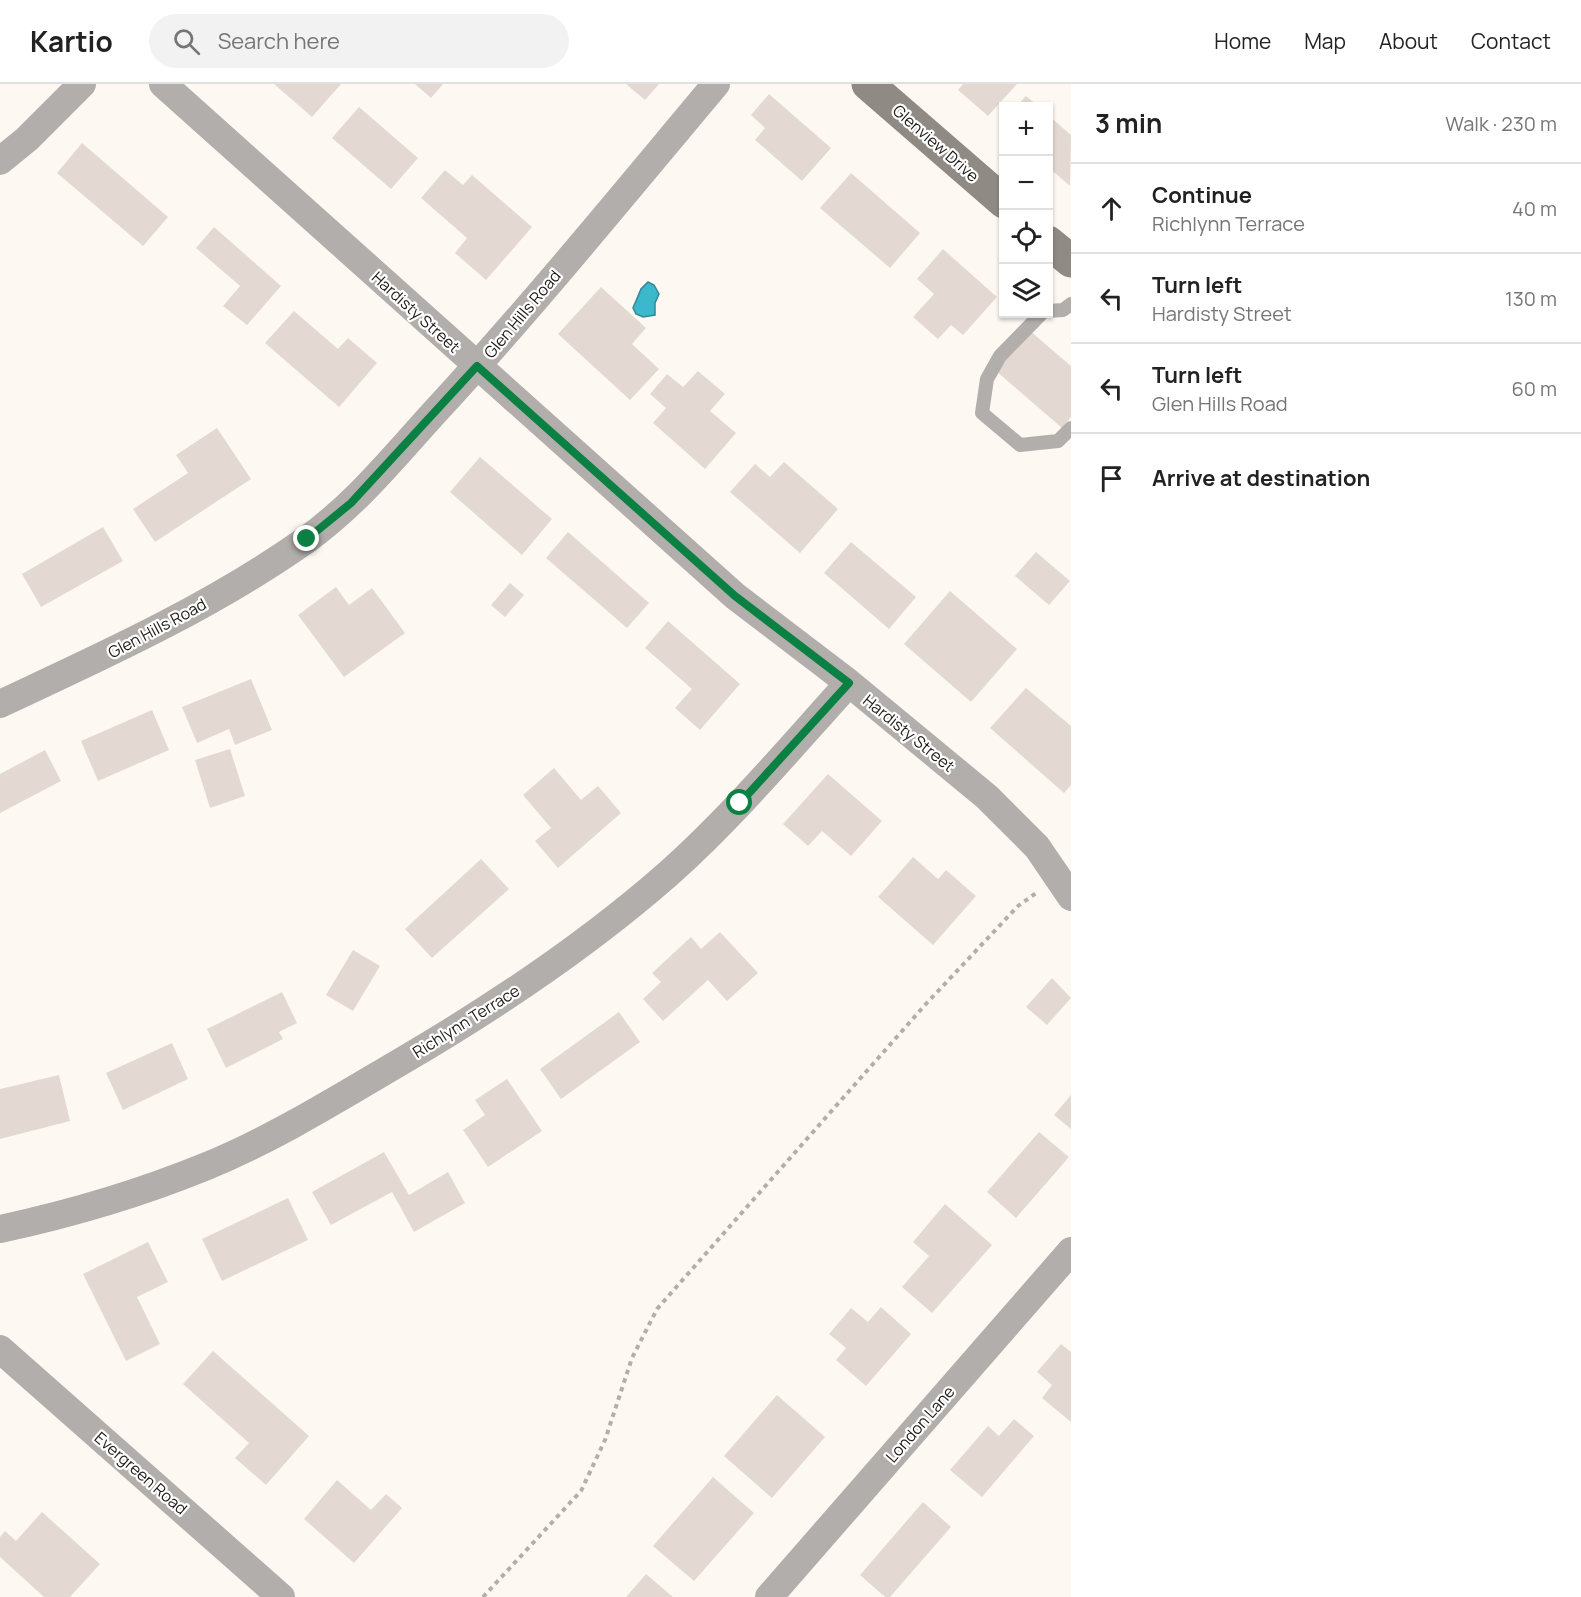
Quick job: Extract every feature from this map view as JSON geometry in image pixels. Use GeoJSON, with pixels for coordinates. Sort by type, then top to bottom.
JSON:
{"type":"FeatureCollection","features":[{"type":"Feature","properties":{"kind":"main road","name":"Glenview Drive"},"geometry":{"type":"LineString","coordinates":[[868,84],[999,198]]}},
{"type":"Feature","properties":{"kind":"main road"},"geometry":{"type":"LineString","coordinates":[[1053,246],[1071,261]]}},
{"type":"Feature","properties":{"kind":"street"},"geometry":{"type":"LineString","coordinates":[[0,161],[27,140],[82,84]]}},
{"type":"Feature","properties":{"kind":"street","name":"Hardisty Street"},"geometry":{"type":"LineString","coordinates":[[163,84],[735,596],[849,683],[987,797],[1037,847],[1064,887]]}},
{"type":"Feature","properties":{"kind":"street","name":"Glen Hills Road"},"geometry":{"type":"LineString","coordinates":[[0,704],[113,651],[210,601],[307,539],[351,503],[477,366],[716,84]]}},
{"type":"Feature","properties":{"kind":"street","name":"Richlynn Terrace"},"geometry":{"type":"LineString","coordinates":[[0,1229],[164,1182],[210,1165],[322,1108],[488,1011],[613,920],[669,873],[740,803],[849,683]]}},
{"type":"Feature","properties":{"kind":"street","name":"London Lane"},"geometry":{"type":"LineString","coordinates":[[770,1597],[1071,1251]]}},
{"type":"Feature","properties":{"kind":"street","name":"Evergreen Road"},"geometry":{"type":"LineString","coordinates":[[0,1348],[281,1597]]}},
{"type":"Feature","properties":{"kind":"lane"},"geometry":{"type":"LineString","coordinates":[[1053,311],[1063,310],[1071,304]]}},
{"type":"Feature","properties":{"kind":"lane"},"geometry":{"type":"LineString","coordinates":[[1037,318],[1000,356],[987,379],[982,413],[1020,446],[1058,441],[1071,428]]}},
{"type":"Feature","properties":{"kind":"path"},"geometry":{"type":"LineString","coordinates":[[483,1597],[581,1491],[605,1440],[632,1358],[657,1309],[925,1005],[1018,906],[1064,887]]}},
{"type":"Feature","properties":{"kind":"water"},"geometry":{"type":"Polygon","coordinates":[[[648,282],[654,285],[659,294],[655,303],[655,315],[643,317],[636,314],[633,308],[641,289],[648,282]]]}},
{"type":"Feature","properties":{"kind":"building"},"geometry":{"type":"Polygon","coordinates":[[[274,84],[341,84],[312,117],[274,84]]]}},
{"type":"Feature","properties":{"kind":"building"},"geometry":{"type":"Polygon","coordinates":[[[415,84],[443,84],[431,98],[415,84]]]}},
{"type":"Feature","properties":{"kind":"building"},"geometry":{"type":"Polygon","coordinates":[[[626,84],[659,84],[645,100],[626,84]]]}},
{"type":"Feature","properties":{"kind":"building"},"geometry":{"type":"Polygon","coordinates":[[[963,84],[1017,84],[988,116],[958,90],[963,84]]]}},
{"type":"Feature","properties":{"kind":"building"},"geometry":{"type":"Polygon","coordinates":[[[769,94],[831,148],[802,181],[755,140],[765,128],[751,115],[769,94]]]}},
{"type":"Feature","properties":{"kind":"building"},"geometry":{"type":"Polygon","coordinates":[[[1026,96],[1033,102],[1021,102],[1026,96]]]}},
{"type":"Feature","properties":{"kind":"building"},"geometry":{"type":"Polygon","coordinates":[[[359,107],[418,158],[391,189],[332,138],[359,107]]]}},
{"type":"Feature","properties":{"kind":"building"},"geometry":{"type":"Polygon","coordinates":[[[1053,119],[1071,135],[1070,186],[1053,171],[1053,119]]]}},
{"type":"Feature","properties":{"kind":"building"},"geometry":{"type":"Polygon","coordinates":[[[82,143],[168,217],[143,246],[57,173],[82,143]]]}},
{"type":"Feature","properties":{"kind":"building"},"geometry":{"type":"Polygon","coordinates":[[[445,170],[463,185],[472,175],[532,227],[486,280],[455,253],[467,238],[421,198],[445,170]]]}},
{"type":"Feature","properties":{"kind":"building"},"geometry":{"type":"Polygon","coordinates":[[[851,173],[920,233],[890,268],[820,208],[851,173]]]}},
{"type":"Feature","properties":{"kind":"building"},"geometry":{"type":"Polygon","coordinates":[[[214,227],[281,286],[247,325],[223,306],[240,286],[196,248],[214,227]]]}},
{"type":"Feature","properties":{"kind":"building"},"geometry":{"type":"Polygon","coordinates":[[[943,249],[997,297],[963,335],[951,325],[938,339],[913,317],[934,294],[917,279],[943,249]]]}},
{"type":"Feature","properties":{"kind":"building"},"geometry":{"type":"Polygon","coordinates":[[[601,287],[646,328],[632,344],[659,369],[630,400],[558,334],[601,287]]]}},
{"type":"Feature","properties":{"kind":"building"},"geometry":{"type":"Polygon","coordinates":[[[294,311],[338,349],[348,338],[377,363],[339,407],[265,343],[294,311]]]}},
{"type":"Feature","properties":{"kind":"building"},"geometry":{"type":"Polygon","coordinates":[[[1029,330],[1071,366],[1071,417],[1062,428],[995,370],[1029,330]]]}},
{"type":"Feature","properties":{"kind":"building"},"geometry":{"type":"Polygon","coordinates":[[[698,371],[725,394],[710,411],[736,433],[705,469],[653,423],[666,408],[650,394],[667,374],[683,387],[698,371]]]}},
{"type":"Feature","properties":{"kind":"building"},"geometry":{"type":"Polygon","coordinates":[[[217,428],[251,479],[155,542],[133,509],[188,473],[176,455],[217,428]]]}},
{"type":"Feature","properties":{"kind":"building"},"geometry":{"type":"Polygon","coordinates":[[[480,457],[552,519],[522,555],[450,492],[480,457]]]}},
{"type":"Feature","properties":{"kind":"building"},"geometry":{"type":"Polygon","coordinates":[[[784,462],[838,509],[800,553],[730,492],[755,464],[770,477],[784,462]]]}},
{"type":"Feature","properties":{"kind":"building"},"geometry":{"type":"Polygon","coordinates":[[[103,527],[123,561],[41,607],[22,574],[103,527]]]}},
{"type":"Feature","properties":{"kind":"building"},"geometry":{"type":"Polygon","coordinates":[[[568,532],[649,603],[627,628],[546,558],[568,532]]]}},
{"type":"Feature","properties":{"kind":"building"},"geometry":{"type":"Polygon","coordinates":[[[851,542],[916,597],[889,629],[824,573],[851,542]]]}},
{"type":"Feature","properties":{"kind":"building"},"geometry":{"type":"Polygon","coordinates":[[[1036,552],[1070,581],[1049,605],[1015,576],[1036,552]]]}},
{"type":"Feature","properties":{"kind":"building"},"geometry":{"type":"Polygon","coordinates":[[[510,583],[524,595],[505,617],[491,605],[510,583]]]}},
{"type":"Feature","properties":{"kind":"building"},"geometry":{"type":"Polygon","coordinates":[[[336,587],[349,605],[372,588],[405,633],[344,677],[298,615],[336,587]]]}},
{"type":"Feature","properties":{"kind":"building"},"geometry":{"type":"Polygon","coordinates":[[[950,591],[1017,649],[971,702],[904,644],[950,591]]]}},
{"type":"Feature","properties":{"kind":"building"},"geometry":{"type":"Polygon","coordinates":[[[668,621],[740,684],[700,730],[675,708],[692,689],[645,648],[668,621]]]}},
{"type":"Feature","properties":{"kind":"building"},"geometry":{"type":"Polygon","coordinates":[[[251,679],[272,730],[235,745],[229,729],[197,743],[182,707],[251,679]]]}},
{"type":"Feature","properties":{"kind":"building"},"geometry":{"type":"Polygon","coordinates":[[[1026,688],[1071,726],[1071,785],[1064,793],[990,728],[1026,688]]]}},
{"type":"Feature","properties":{"kind":"building"},"geometry":{"type":"Polygon","coordinates":[[[152,710],[169,750],[98,781],[81,741],[152,710]]]}},
{"type":"Feature","properties":{"kind":"building"},"geometry":{"type":"Polygon","coordinates":[[[230,749],[245,796],[210,808],[195,760],[230,749]]]}},
{"type":"Feature","properties":{"kind":"building"},"geometry":{"type":"Polygon","coordinates":[[[45,750],[61,781],[0,813],[0,774],[45,750]]]}},
{"type":"Feature","properties":{"kind":"building"},"geometry":{"type":"Polygon","coordinates":[[[554,768],[581,800],[598,786],[621,813],[558,868],[535,841],[551,828],[523,795],[554,768]]]}},
{"type":"Feature","properties":{"kind":"building"},"geometry":{"type":"Polygon","coordinates":[[[828,774],[882,821],[851,856],[822,831],[808,846],[783,824],[828,774]]]}},
{"type":"Feature","properties":{"kind":"building"},"geometry":{"type":"Polygon","coordinates":[[[913,857],[938,879],[946,870],[976,896],[933,945],[878,897],[913,857]]]}},
{"type":"Feature","properties":{"kind":"building"},"geometry":{"type":"Polygon","coordinates":[[[481,859],[509,889],[432,958],[405,929],[481,859]]]}},
{"type":"Feature","properties":{"kind":"building"},"geometry":{"type":"Polygon","coordinates":[[[720,932],[758,973],[727,1001],[708,980],[663,1021],[643,999],[661,982],[652,973],[691,937],[701,949],[720,932]]]}},
{"type":"Feature","properties":{"kind":"building"},"geometry":{"type":"Polygon","coordinates":[[[353,950],[380,966],[353,1011],[326,995],[353,950]]]}},
{"type":"Feature","properties":{"kind":"building"},"geometry":{"type":"Polygon","coordinates":[[[1052,978],[1071,998],[1047,1025],[1026,1007],[1052,978]]]}},
{"type":"Feature","properties":{"kind":"building"},"geometry":{"type":"Polygon","coordinates":[[[282,992],[297,1023],[279,1032],[283,1039],[226,1068],[207,1029],[282,992]]]}},
{"type":"Feature","properties":{"kind":"building"},"geometry":{"type":"Polygon","coordinates":[[[619,1012],[640,1042],[561,1099],[540,1069],[619,1012]]]}},
{"type":"Feature","properties":{"kind":"building"},"geometry":{"type":"Polygon","coordinates":[[[172,1043],[188,1079],[123,1110],[106,1073],[172,1043]]]}},
{"type":"Feature","properties":{"kind":"building"},"geometry":{"type":"Polygon","coordinates":[[[59,1075],[70,1121],[0,1139],[0,1089],[59,1075]]]}},
{"type":"Feature","properties":{"kind":"building"},"geometry":{"type":"Polygon","coordinates":[[[507,1079],[542,1131],[488,1167],[463,1130],[485,1115],[475,1100],[507,1079]]]}},
{"type":"Feature","properties":{"kind":"building"},"geometry":{"type":"Polygon","coordinates":[[[1071,1095],[1071,1129],[1054,1115],[1071,1095]]]}},
{"type":"Feature","properties":{"kind":"building"},"geometry":{"type":"Polygon","coordinates":[[[1039,1132],[1069,1157],[1016,1218],[987,1192],[1039,1132]]]}},
{"type":"Feature","properties":{"kind":"building"},"geometry":{"type":"Polygon","coordinates":[[[384,1152],[409,1195],[448,1172],[465,1203],[414,1232],[392,1192],[331,1225],[312,1192],[384,1152]]]}},
{"type":"Feature","properties":{"kind":"building"},"geometry":{"type":"Polygon","coordinates":[[[288,1198],[308,1240],[222,1281],[202,1239],[288,1198]]]}},
{"type":"Feature","properties":{"kind":"building"},"geometry":{"type":"Polygon","coordinates":[[[945,1204],[992,1245],[932,1313],[902,1287],[929,1256],[913,1242],[945,1204]]]}},
{"type":"Feature","properties":{"kind":"building"},"geometry":{"type":"Polygon","coordinates":[[[148,1242],[168,1282],[137,1297],[160,1344],[126,1361],[83,1274],[148,1242]]]}},
{"type":"Feature","properties":{"kind":"building"},"geometry":{"type":"Polygon","coordinates":[[[881,1307],[911,1334],[866,1386],[836,1360],[846,1348],[829,1334],[851,1308],[868,1322],[881,1307]]]}},
{"type":"Feature","properties":{"kind":"building"},"geometry":{"type":"Polygon","coordinates":[[[1061,1344],[1071,1352],[1071,1422],[1042,1398],[1052,1385],[1037,1372],[1061,1344]]]}},
{"type":"Feature","properties":{"kind":"building"},"geometry":{"type":"Polygon","coordinates":[[[213,1351],[309,1436],[266,1485],[235,1458],[249,1443],[183,1384],[213,1351]]]}},
{"type":"Feature","properties":{"kind":"building"},"geometry":{"type":"Polygon","coordinates":[[[777,1395],[825,1437],[772,1498],[724,1456],[777,1395]]]}},
{"type":"Feature","properties":{"kind":"building"},"geometry":{"type":"Polygon","coordinates":[[[1014,1419],[1034,1436],[982,1497],[950,1470],[988,1426],[999,1436],[1014,1419]]]}},
{"type":"Feature","properties":{"kind":"building"},"geometry":{"type":"Polygon","coordinates":[[[713,1477],[754,1513],[694,1581],[653,1546],[713,1477]]]}},
{"type":"Feature","properties":{"kind":"building"},"geometry":{"type":"Polygon","coordinates":[[[337,1480],[371,1510],[386,1494],[402,1508],[354,1563],[304,1519],[337,1480]]]}},
{"type":"Feature","properties":{"kind":"building"},"geometry":{"type":"Polygon","coordinates":[[[923,1502],[951,1527],[890,1597],[885,1597],[860,1575],[923,1502]]]}},
{"type":"Feature","properties":{"kind":"building"},"geometry":{"type":"Polygon","coordinates":[[[42,1512],[100,1564],[70,1597],[44,1597],[0,1557],[0,1537],[5,1531],[16,1541],[42,1512]]]}},
{"type":"Feature","properties":{"kind":"building"},"geometry":{"type":"Polygon","coordinates":[[[646,1574],[673,1597],[626,1597],[646,1574]]]}},
{"type":"Feature","properties":{"kind":"route"},"geometry":{"type":"LineString","coordinates":[[307,539],[351,503],[477,366],[735,596],[849,683],[740,803]]}}]}
